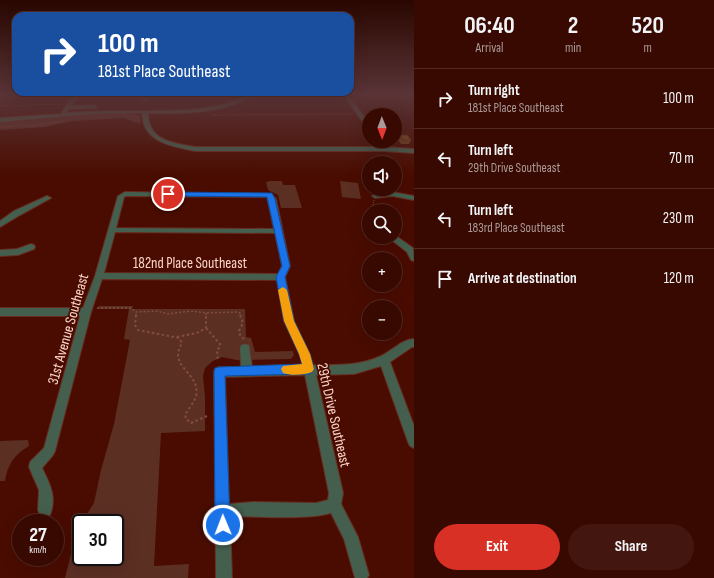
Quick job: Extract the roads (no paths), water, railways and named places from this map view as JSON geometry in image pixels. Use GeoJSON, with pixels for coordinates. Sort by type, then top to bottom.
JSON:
{"type":"FeatureCollection","features":[{"type":"Feature","properties":{"kind":"street"},"geometry":{"type":"LineString","coordinates":[[144,121],[146,128],[151,133],[166,142],[195,149],[384,149],[414,151]]}},
{"type":"Feature","properties":{"kind":"street","name":"31st Avenue Southeast"},"geometry":{"type":"LineString","coordinates":[[45,510],[46,490],[35,467],[49,451],[86,312],[99,276],[120,196],[125,194],[269,195]]}},
{"type":"Feature","properties":{"kind":"street","name":"29th Drive Southeast"},"geometry":{"type":"LineString","coordinates":[[269,195],[272,199],[286,266],[281,277],[289,321],[305,354],[309,369],[336,493],[334,505]]}},
{"type":"Feature","properties":{"kind":"street"},"geometry":{"type":"LineString","coordinates":[[402,196],[414,198]]}},
{"type":"Feature","properties":{"kind":"street"},"geometry":{"type":"LineString","coordinates":[[0,225],[17,212],[48,198]]}},
{"type":"Feature","properties":{"kind":"street"},"geometry":{"type":"LineString","coordinates":[[111,230],[278,231]]}},
{"type":"Feature","properties":{"kind":"street"},"geometry":{"type":"LineString","coordinates":[[402,244],[410,250],[414,258]]}},
{"type":"Feature","properties":{"kind":"street"},"geometry":{"type":"LineString","coordinates":[[0,253],[18,252],[31,247]]}},
{"type":"Feature","properties":{"kind":"street","name":"182nd Place Southeast"},"geometry":{"type":"LineString","coordinates":[[99,276],[281,277]]}},
{"type":"Feature","properties":{"kind":"street"},"geometry":{"type":"LineString","coordinates":[[0,312],[86,312]]}},
{"type":"Feature","properties":{"kind":"street"},"geometry":{"type":"LineString","coordinates":[[224,578],[218,366],[248,371],[354,369],[384,360],[410,343],[414,343]]}},
{"type":"Feature","properties":{"kind":"street"},"geometry":{"type":"LineString","coordinates":[[246,345],[248,371]]}},
{"type":"Feature","properties":{"kind":"street"},"geometry":{"type":"LineString","coordinates":[[384,360],[414,442]]}},
{"type":"Feature","properties":{"kind":"street"},"geometry":{"type":"LineString","coordinates":[[222,511],[253,509],[316,510],[334,505],[351,537],[361,574]]}}]}
